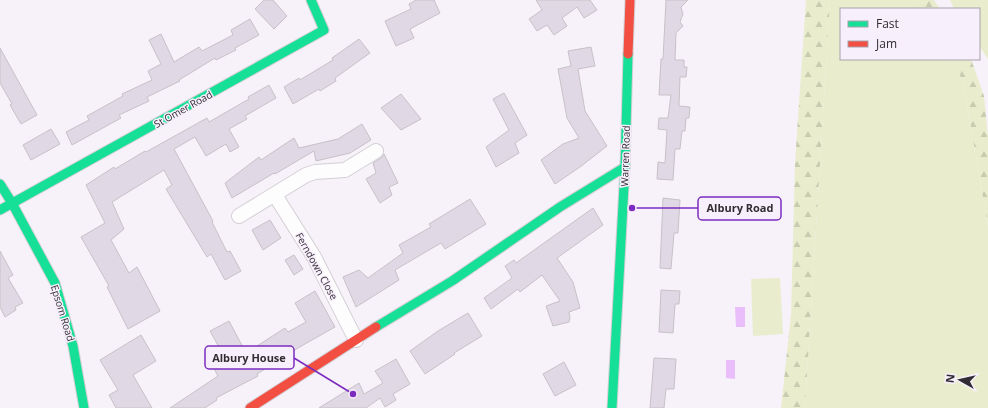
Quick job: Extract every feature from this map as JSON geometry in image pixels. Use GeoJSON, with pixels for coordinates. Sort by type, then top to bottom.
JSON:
{"type":"FeatureCollection","features":[{"type":"Feature","properties":{"kind":"street","name":"St Omer Road"},"geometry":{"type":"LineString","coordinates":[[12,203],[324,30],[310,0]]}},
{"type":"Feature","properties":{"kind":"street","name":"Warren Road"},"geometry":{"type":"LineString","coordinates":[[612,408],[625,167],[630,0]]}},
{"type":"Feature","properties":{"kind":"street"},"geometry":{"type":"LineString","coordinates":[[239,216],[306,175],[315,172],[345,170],[376,151]]}},
{"type":"Feature","properties":{"kind":"street"},"geometry":{"type":"LineString","coordinates":[[250,408],[452,281],[560,207],[625,167]]}},
{"type":"Feature","properties":{"kind":"street","name":"Epsom Road"},"geometry":{"type":"LineString","coordinates":[[0,184],[12,203],[55,283],[73,346],[84,408]]}},
{"type":"Feature","properties":{"kind":"street","name":"Ferndown Close"},"geometry":{"type":"LineString","coordinates":[[275,195],[314,257],[356,340]]}},
{"type":"Feature","properties":{"kind":"street"},"geometry":{"type":"LineString","coordinates":[[0,210],[12,203]]}},
{"type":"Feature","properties":{"kind":"green space"},"geometry":{"type":"Polygon","coordinates":[[[806,0],[830,0],[805,408],[781,408],[791,314],[795,162],[806,0]]]}},
{"type":"Feature","properties":{"kind":"green space"},"geometry":{"type":"Polygon","coordinates":[[[830,0],[916,0],[920,8],[840,8],[840,60],[951,60],[963,81],[988,227],[988,408],[805,408],[830,0]]]}},
{"type":"Feature","properties":{"kind":"green space"},"geometry":{"type":"Polygon","coordinates":[[[916,0],[934,0],[939,8],[920,8],[916,0]]]}},
{"type":"Feature","properties":{"kind":"green space"},"geometry":{"type":"Polygon","coordinates":[[[950,0],[988,0],[988,59],[980,47],[980,8],[954,8],[950,0]]]}},
{"type":"Feature","properties":{"kind":"green space"},"geometry":{"type":"Polygon","coordinates":[[[951,60],[971,60],[984,96],[988,137],[988,227],[963,81],[951,60]]]}},
{"type":"Feature","properties":{"kind":"green space"},"geometry":{"type":"Polygon","coordinates":[[[780,278],[783,334],[753,336],[751,279],[780,278]]]}},
{"type":"Feature","properties":{"kind":"shaded area"},"geometry":{"type":"Polygon","coordinates":[[[735,307],[745,307],[745,327],[736,327],[735,307]]]}},
{"type":"Feature","properties":{"kind":"shaded area"},"geometry":{"type":"Polygon","coordinates":[[[726,360],[735,360],[735,379],[726,378],[726,360]]]}},
{"type":"Feature","properties":{"kind":"building"},"geometry":{"type":"Polygon","coordinates":[[[264,0],[273,0],[287,16],[274,29],[255,9],[264,0]]]}},
{"type":"Feature","properties":{"kind":"building"},"geometry":{"type":"Polygon","coordinates":[[[416,0],[434,0],[440,13],[410,29],[414,38],[396,46],[385,21],[411,9],[409,4],[416,0]]]}},
{"type":"Feature","properties":{"kind":"building"},"geometry":{"type":"Polygon","coordinates":[[[536,0],[590,0],[597,10],[584,18],[577,7],[562,18],[567,26],[554,35],[547,25],[537,31],[529,19],[542,10],[536,0]]]}},
{"type":"Feature","properties":{"kind":"building"},"geometry":{"type":"Polygon","coordinates":[[[666,0],[688,0],[681,7],[683,14],[680,22],[683,26],[676,33],[675,60],[684,60],[684,67],[687,67],[686,77],[680,77],[679,106],[690,107],[689,118],[686,118],[685,131],[682,131],[680,149],[675,149],[673,180],[657,179],[658,162],[665,163],[667,130],[658,129],[659,118],[668,118],[671,95],[659,95],[661,59],[663,59],[666,0]]]}},
{"type":"Feature","properties":{"kind":"building"},"geometry":{"type":"Polygon","coordinates":[[[250,19],[259,35],[235,48],[236,50],[216,60],[215,58],[179,80],[180,81],[147,97],[149,101],[119,115],[121,118],[72,145],[66,132],[89,120],[87,116],[123,96],[122,94],[152,80],[148,71],[161,64],[149,40],[161,34],[174,62],[199,47],[202,51],[233,35],[231,30],[250,19]]]}},
{"type":"Feature","properties":{"kind":"building"},"geometry":{"type":"Polygon","coordinates":[[[359,39],[370,53],[335,78],[336,81],[320,91],[319,89],[293,104],[284,87],[299,78],[300,80],[333,60],[332,58],[359,39]]]}},
{"type":"Feature","properties":{"kind":"building"},"geometry":{"type":"Polygon","coordinates":[[[591,47],[595,66],[578,69],[585,111],[607,146],[555,184],[541,160],[563,144],[579,138],[567,118],[558,69],[571,66],[568,51],[591,47]]]}},
{"type":"Feature","properties":{"kind":"building"},"geometry":{"type":"Polygon","coordinates":[[[0,48],[37,115],[21,124],[0,83],[0,48]]]}},
{"type":"Feature","properties":{"kind":"building"},"geometry":{"type":"Polygon","coordinates":[[[269,85],[276,98],[245,116],[247,119],[229,129],[239,147],[230,152],[226,144],[206,156],[195,137],[174,149],[213,221],[212,222],[227,252],[230,251],[241,271],[225,280],[211,254],[207,257],[166,189],[172,185],[164,170],[112,202],[124,229],[111,240],[129,273],[137,267],[160,311],[128,329],[107,287],[109,286],[81,237],[105,223],[86,185],[114,167],[115,169],[207,118],[209,122],[249,99],[248,97],[269,85]]]}},
{"type":"Feature","properties":{"kind":"building"},"geometry":{"type":"Polygon","coordinates":[[[504,93],[527,135],[515,143],[519,153],[496,167],[486,147],[509,130],[493,99],[504,93]]]}},
{"type":"Feature","properties":{"kind":"building"},"geometry":{"type":"Polygon","coordinates":[[[401,94],[421,119],[401,130],[381,108],[401,94]]]}},
{"type":"Feature","properties":{"kind":"building"},"geometry":{"type":"Polygon","coordinates":[[[362,124],[371,140],[350,153],[316,161],[314,151],[232,198],[225,183],[259,157],[261,160],[294,138],[299,148],[338,139],[362,124]]]}},
{"type":"Feature","properties":{"kind":"building"},"geometry":{"type":"Polygon","coordinates":[[[51,129],[60,144],[31,160],[23,145],[51,129]]]}},
{"type":"Feature","properties":{"kind":"building"},"geometry":{"type":"Polygon","coordinates":[[[384,154],[398,183],[389,187],[392,195],[380,203],[366,179],[376,173],[373,163],[384,154]]]}},
{"type":"Feature","properties":{"kind":"building"},"geometry":{"type":"Polygon","coordinates":[[[663,198],[680,200],[678,233],[674,233],[671,269],[660,268],[663,198]]]}},
{"type":"Feature","properties":{"kind":"building"},"geometry":{"type":"Polygon","coordinates":[[[470,199],[486,224],[445,249],[441,243],[395,270],[399,280],[356,307],[343,277],[359,270],[368,278],[403,253],[399,245],[431,227],[429,224],[470,199]]]}},
{"type":"Feature","properties":{"kind":"building"},"geometry":{"type":"Polygon","coordinates":[[[593,208],[603,225],[557,258],[573,282],[580,308],[569,312],[569,322],[553,326],[546,306],[560,301],[542,275],[520,292],[518,289],[491,309],[484,298],[512,278],[505,266],[514,260],[516,263],[593,208]]]}},
{"type":"Feature","properties":{"kind":"building"},"geometry":{"type":"Polygon","coordinates":[[[270,220],[281,238],[263,250],[252,230],[270,220]]]}},
{"type":"Feature","properties":{"kind":"building"},"geometry":{"type":"Polygon","coordinates":[[[0,251],[13,275],[8,278],[23,303],[15,307],[16,310],[5,317],[0,307],[0,251]]]}},
{"type":"Feature","properties":{"kind":"building"},"geometry":{"type":"Polygon","coordinates":[[[294,255],[303,269],[294,275],[285,260],[294,255]]]}},
{"type":"Feature","properties":{"kind":"building"},"geometry":{"type":"Polygon","coordinates":[[[661,290],[680,291],[679,304],[675,304],[673,333],[659,332],[661,290]]]}},
{"type":"Feature","properties":{"kind":"building"},"geometry":{"type":"Polygon","coordinates":[[[315,291],[335,327],[257,374],[258,376],[216,398],[217,400],[205,408],[170,408],[218,376],[212,365],[225,358],[210,331],[229,321],[246,353],[285,328],[288,332],[306,322],[295,303],[315,291]]]}},
{"type":"Feature","properties":{"kind":"building"},"geometry":{"type":"Polygon","coordinates":[[[468,313],[482,336],[454,353],[455,354],[425,374],[410,351],[438,331],[468,313]]]}},
{"type":"Feature","properties":{"kind":"building"},"geometry":{"type":"Polygon","coordinates":[[[141,335],[156,361],[133,375],[152,408],[116,408],[109,395],[118,390],[100,360],[141,335]]]}},
{"type":"Feature","properties":{"kind":"building"},"geometry":{"type":"Polygon","coordinates":[[[654,358],[676,359],[674,389],[666,389],[664,408],[650,408],[654,358]]]}},
{"type":"Feature","properties":{"kind":"building"},"geometry":{"type":"Polygon","coordinates":[[[396,359],[410,384],[393,394],[396,400],[385,407],[380,398],[366,408],[319,408],[359,383],[364,394],[383,383],[375,371],[396,359]]]}},
{"type":"Feature","properties":{"kind":"building"},"geometry":{"type":"Polygon","coordinates":[[[564,362],[576,385],[555,396],[543,374],[564,362]]]}},
{"type":"Feature","properties":{"kind":"traffic: fast"},"geometry":{"type":"LineString","coordinates":[[0,210],[324,30],[311,0]]}},
{"type":"Feature","properties":{"kind":"traffic: fast"},"geometry":{"type":"LineString","coordinates":[[612,408],[625,167],[628,54]]}},
{"type":"Feature","properties":{"kind":"traffic: fast"},"geometry":{"type":"LineString","coordinates":[[376,327],[452,281],[560,207],[625,167]]}},
{"type":"Feature","properties":{"kind":"traffic: fast"},"geometry":{"type":"LineString","coordinates":[[0,184],[12,203],[55,283],[73,346],[84,408]]}},
{"type":"Feature","properties":{"kind":"traffic: jam"},"geometry":{"type":"LineString","coordinates":[[628,54],[630,0]]}},
{"type":"Feature","properties":{"kind":"traffic: jam"},"geometry":{"type":"LineString","coordinates":[[250,408],[376,327]]}},
{"type":"Feature","properties":{"kind":"place","name":"Albury Road"},"geometry":{"type":"Point","coordinates":[632,208]}},
{"type":"Feature","properties":{"kind":"place","name":"Albury House"},"geometry":{"type":"Point","coordinates":[353,394]}}]}
